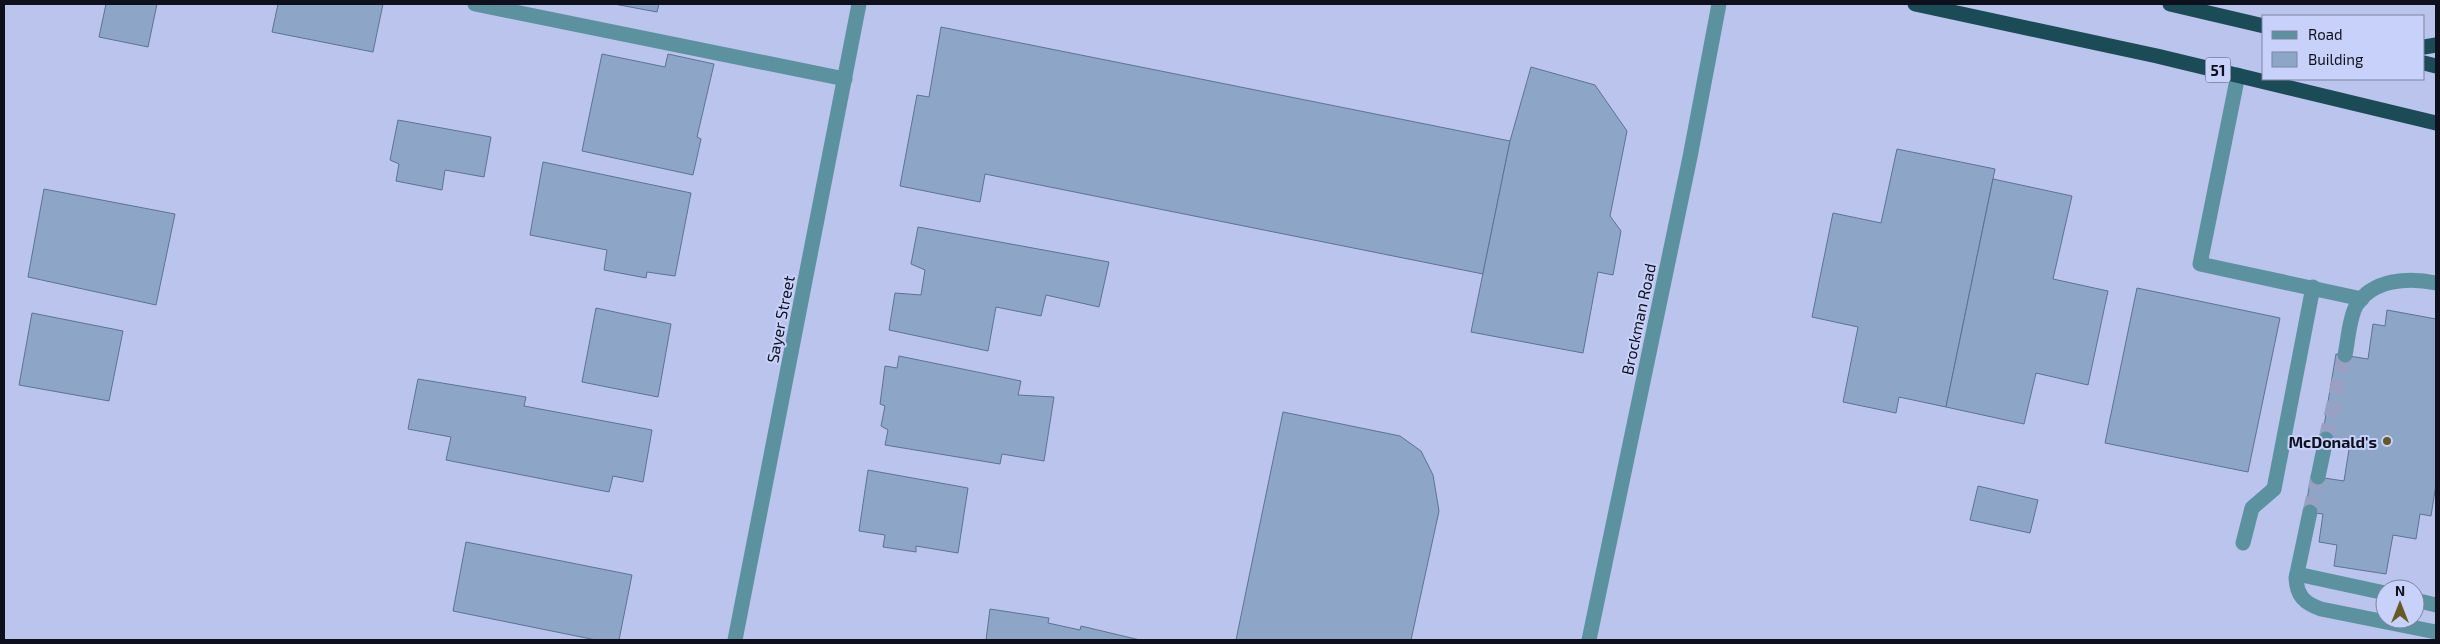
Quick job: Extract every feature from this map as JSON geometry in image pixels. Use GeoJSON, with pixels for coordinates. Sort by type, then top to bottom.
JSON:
{"type":"FeatureCollection","features":[{"type":"Feature","properties":{"kind":"highway","name":"51"},"geometry":{"type":"LineString","coordinates":[[1915,4],[2238,75],[2436,123]]}},
{"type":"Feature","properties":{"kind":"highway"},"geometry":{"type":"LineString","coordinates":[[2170,4],[2262,26]]}},
{"type":"Feature","properties":{"kind":"street"},"geometry":{"type":"LineString","coordinates":[[476,4],[845,79]]}},
{"type":"Feature","properties":{"kind":"street","name":"Sayer Street"},"geometry":{"type":"LineString","coordinates":[[735,640],[859,4]]}},
{"type":"Feature","properties":{"kind":"street","name":"Brockman Road"},"geometry":{"type":"LineString","coordinates":[[1589,640],[1690,157],[1719,4]]}},
{"type":"Feature","properties":{"kind":"street"},"geometry":{"type":"LineString","coordinates":[[2238,75],[2200,264],[2362,299]]}},
{"type":"Feature","properties":{"kind":"street"},"geometry":{"type":"LineString","coordinates":[[2345,355],[2355,308],[2362,299],[2385,284],[2400,280],[2417,279],[2436,283]]}},
{"type":"Feature","properties":{"kind":"street"},"geometry":{"type":"LineString","coordinates":[[2243,543],[2252,508],[2274,489],[2313,287]]}},
{"type":"Feature","properties":{"kind":"street"},"geometry":{"type":"LineString","coordinates":[[2318,477],[2326,439]]}},
{"type":"Feature","properties":{"kind":"street"},"geometry":{"type":"LineString","coordinates":[[2310,512],[2296,574],[2296,588],[2301,598],[2308,604],[2321,609],[2436,632]]}},
{"type":"Feature","properties":{"kind":"street"},"geometry":{"type":"LineString","coordinates":[[2296,574],[2375,591]]}},
{"type":"Feature","properties":{"kind":"building"},"geometry":{"type":"Polygon","coordinates":[[[106,4],[157,4],[148,47],[99,37],[106,4]]]}},
{"type":"Feature","properties":{"kind":"building"},"geometry":{"type":"Polygon","coordinates":[[[278,4],[383,4],[373,52],[272,32],[278,4]]]}},
{"type":"Feature","properties":{"kind":"building"},"geometry":{"type":"Polygon","coordinates":[[[614,4],[659,4],[657,12],[614,4]]]}},
{"type":"Feature","properties":{"kind":"building"},"geometry":{"type":"Polygon","coordinates":[[[941,27],[1510,141],[1483,274],[985,174],[980,202],[900,186],[917,95],[929,97],[941,27]]]}},
{"type":"Feature","properties":{"kind":"building"},"geometry":{"type":"Polygon","coordinates":[[[602,54],[665,67],[668,54],[714,64],[697,137],[701,139],[693,175],[582,151],[602,54]]]}},
{"type":"Feature","properties":{"kind":"building"},"geometry":{"type":"Polygon","coordinates":[[[1531,67],[1595,85],[1627,131],[1610,216],[1621,231],[1613,275],[1598,272],[1583,353],[1471,332],[1510,141],[1531,67]]]}},
{"type":"Feature","properties":{"kind":"building"},"geometry":{"type":"Polygon","coordinates":[[[398,120],[491,137],[484,177],[445,170],[442,190],[396,181],[399,164],[390,160],[398,120]]]}},
{"type":"Feature","properties":{"kind":"building"},"geometry":{"type":"Polygon","coordinates":[[[1897,149],[1995,169],[1946,407],[1899,397],[1896,413],[1843,402],[1858,327],[1812,317],[1833,213],[1881,223],[1897,149]]]}},
{"type":"Feature","properties":{"kind":"building"},"geometry":{"type":"Polygon","coordinates":[[[543,162],[691,193],[675,276],[647,272],[646,278],[604,270],[607,250],[530,235],[543,162]]]}},
{"type":"Feature","properties":{"kind":"building"},"geometry":{"type":"Polygon","coordinates":[[[1993,179],[2072,196],[2053,279],[2108,291],[2088,385],[2036,373],[2024,424],[1946,407],[1993,179]]]}},
{"type":"Feature","properties":{"kind":"building"},"geometry":{"type":"Polygon","coordinates":[[[44,189],[175,214],[156,305],[28,277],[44,189]]]}},
{"type":"Feature","properties":{"kind":"building"},"geometry":{"type":"Polygon","coordinates":[[[918,227],[1109,262],[1099,307],[1046,295],[1041,316],[996,307],[988,351],[889,330],[895,293],[921,295],[925,270],[911,264],[918,227]]]}},
{"type":"Feature","properties":{"kind":"building"},"geometry":{"type":"Polygon","coordinates":[[[2137,288],[2280,318],[2248,472],[2105,443],[2137,288]]]}},
{"type":"Feature","properties":{"kind":"building"},"geometry":{"type":"Polygon","coordinates":[[[596,308],[671,324],[658,397],[582,382],[596,308]]]}},
{"type":"Feature","properties":{"kind":"building","name":"McDonald's"},"geometry":{"type":"Polygon","coordinates":[[[2387,310],[2436,319],[2436,484],[2431,516],[2420,514],[2416,539],[2393,535],[2386,574],[2334,566],[2337,545],[2319,542],[2323,514],[2305,512],[2311,476],[2344,481],[2350,443],[2322,438],[2336,354],[2368,359],[2373,324],[2385,326],[2387,310]]]}},
{"type":"Feature","properties":{"kind":"building"},"geometry":{"type":"Polygon","coordinates":[[[32,313],[123,331],[109,401],[19,385],[32,313]]]}},
{"type":"Feature","properties":{"kind":"building"},"geometry":{"type":"Polygon","coordinates":[[[899,356],[1021,381],[1018,395],[1054,397],[1044,461],[1002,454],[1000,464],[885,445],[888,430],[881,426],[885,406],[880,404],[885,366],[897,368],[899,356]]]}},
{"type":"Feature","properties":{"kind":"building"},"geometry":{"type":"Polygon","coordinates":[[[418,379],[526,397],[524,406],[652,430],[643,482],[613,476],[609,492],[446,460],[451,437],[408,429],[418,379]]]}},
{"type":"Feature","properties":{"kind":"building"},"geometry":{"type":"Polygon","coordinates":[[[1283,412],[1400,436],[1421,451],[1433,475],[1439,511],[1411,640],[1236,640],[1283,412]]]}},
{"type":"Feature","properties":{"kind":"building"},"geometry":{"type":"Polygon","coordinates":[[[868,470],[968,488],[958,553],[916,546],[916,552],[883,547],[885,535],[859,531],[868,470]]]}},
{"type":"Feature","properties":{"kind":"building"},"geometry":{"type":"Polygon","coordinates":[[[1978,486],[2038,500],[2030,533],[1970,520],[1978,486]]]}},
{"type":"Feature","properties":{"kind":"building"},"geometry":{"type":"Polygon","coordinates":[[[466,542],[632,575],[619,640],[596,640],[453,611],[466,542]]]}},
{"type":"Feature","properties":{"kind":"building"},"geometry":{"type":"Polygon","coordinates":[[[990,609],[1049,618],[1048,623],[1080,630],[1081,626],[1140,640],[986,640],[990,609]]]}},
{"type":"Feature","properties":{"kind":"tunnel"},"geometry":{"type":"LineString","coordinates":[[2326,439],[2345,355]]}},
{"type":"Feature","properties":{"kind":"tunnel"},"geometry":{"type":"LineString","coordinates":[[2310,512],[2318,477]]}},
{"type":"Feature","properties":{"kind":"place","name":"McDonald's"},"geometry":{"type":"Point","coordinates":[2387,441]}}]}
